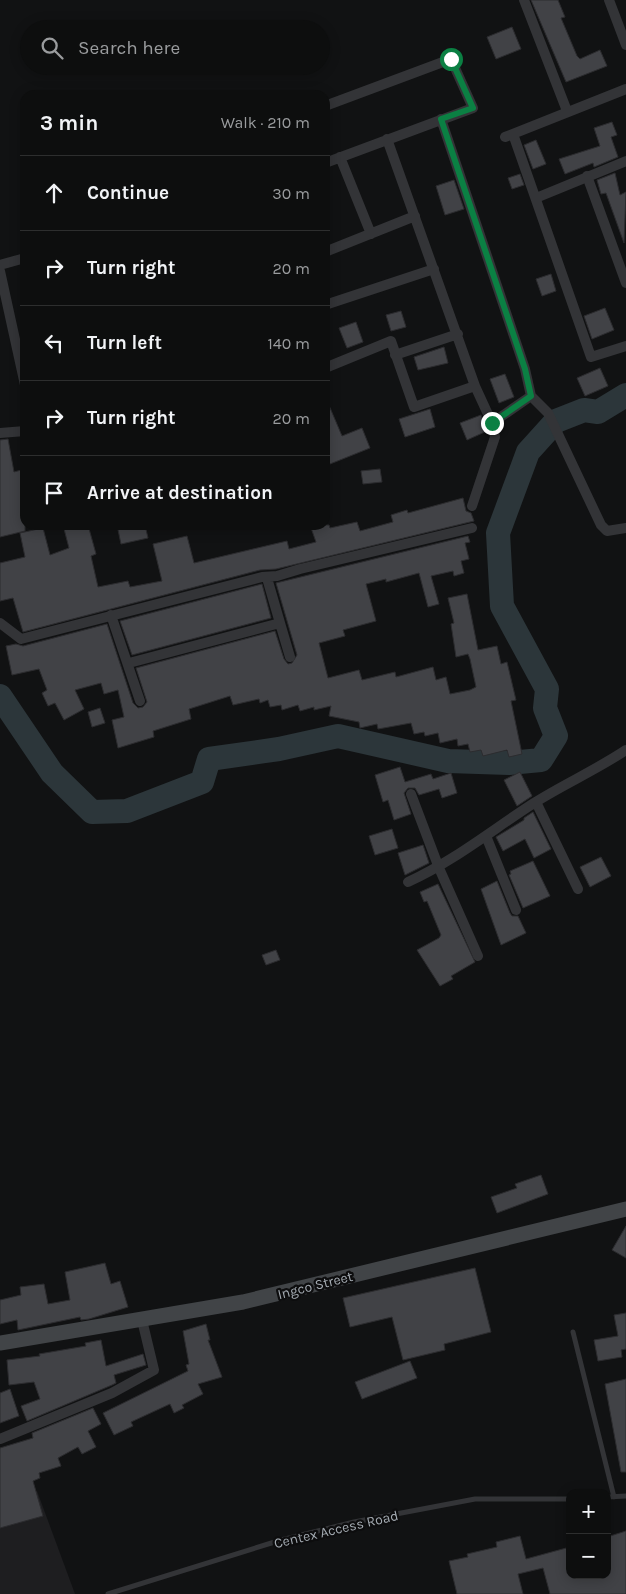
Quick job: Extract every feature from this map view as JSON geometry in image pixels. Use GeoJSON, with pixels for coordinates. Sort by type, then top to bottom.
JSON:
{"type":"FeatureCollection","features":[{"type":"Feature","properties":{"kind":"street"},"geometry":{"type":"LineString","coordinates":[[524,0],[567,111]]}},
{"type":"Feature","properties":{"kind":"street"},"geometry":{"type":"LineString","coordinates":[[609,0],[626,46]]}},
{"type":"Feature","properties":{"kind":"street"},"geometry":{"type":"LineString","coordinates":[[330,104],[451,59],[473,108],[387,138],[330,161]]}},
{"type":"Feature","properties":{"kind":"street"},"geometry":{"type":"LineString","coordinates":[[626,89],[567,111],[509,136],[536,198],[591,357],[626,346]]}},
{"type":"Feature","properties":{"kind":"street"},"geometry":{"type":"LineString","coordinates":[[441,119],[525,369],[531,396],[548,413],[601,525],[607,531],[626,528]]}},
{"type":"Feature","properties":{"kind":"street"},"geometry":{"type":"LineString","coordinates":[[387,138],[475,386],[492,423],[495,437],[472,506]]}},
{"type":"Feature","properties":{"kind":"street"},"geometry":{"type":"LineString","coordinates":[[340,157],[371,234]]}},
{"type":"Feature","properties":{"kind":"street"},"geometry":{"type":"LineString","coordinates":[[536,198],[626,161]]}},
{"type":"Feature","properties":{"kind":"street"},"geometry":{"type":"LineString","coordinates":[[587,176],[626,283]]}},
{"type":"Feature","properties":{"kind":"street"},"geometry":{"type":"LineString","coordinates":[[330,250],[415,216]]}},
{"type":"Feature","properties":{"kind":"street"},"geometry":{"type":"LineString","coordinates":[[0,265],[20,259]]}},
{"type":"Feature","properties":{"kind":"street"},"geometry":{"type":"LineString","coordinates":[[330,303],[434,270]]}},
{"type":"Feature","properties":{"kind":"street"},"geometry":{"type":"LineString","coordinates":[[0,271],[20,362]]}},
{"type":"Feature","properties":{"kind":"street"},"geometry":{"type":"LineString","coordinates":[[395,355],[458,334]]}},
{"type":"Feature","properties":{"kind":"street"},"geometry":{"type":"LineString","coordinates":[[15,339],[20,337]]}},
{"type":"Feature","properties":{"kind":"street"},"geometry":{"type":"LineString","coordinates":[[330,366],[391,341],[414,407],[475,386]]}},
{"type":"Feature","properties":{"kind":"street"},"geometry":{"type":"LineString","coordinates":[[492,423],[531,396]]}},
{"type":"Feature","properties":{"kind":"street"},"geometry":{"type":"LineString","coordinates":[[0,433],[20,431]]}},
{"type":"Feature","properties":{"kind":"street"},"geometry":{"type":"LineString","coordinates":[[0,623],[21,639],[262,577],[267,578],[472,528]]}},
{"type":"Feature","properties":{"kind":"street"},"geometry":{"type":"LineString","coordinates":[[267,578],[290,657]]}},
{"type":"Feature","properties":{"kind":"street"},"geometry":{"type":"LineString","coordinates":[[112,615],[140,700]]}},
{"type":"Feature","properties":{"kind":"street"},"geometry":{"type":"LineString","coordinates":[[129,663],[280,623]]}},
{"type":"Feature","properties":{"kind":"street"},"geometry":{"type":"LineString","coordinates":[[408,882],[439,868],[536,802],[597,769],[626,750]]}},
{"type":"Feature","properties":{"kind":"street"},"geometry":{"type":"LineString","coordinates":[[411,794],[439,868],[478,956]]}},
{"type":"Feature","properties":{"kind":"street"},"geometry":{"type":"LineString","coordinates":[[536,802],[578,889]]}},
{"type":"Feature","properties":{"kind":"street"},"geometry":{"type":"LineString","coordinates":[[486,836],[516,910]]}},
{"type":"Feature","properties":{"kind":"street","name":"Ingco Street"},"geometry":{"type":"LineString","coordinates":[[0,1343],[243,1302],[626,1209]]}},
{"type":"Feature","properties":{"kind":"street"},"geometry":{"type":"LineString","coordinates":[[0,1439],[112,1393],[154,1370],[142,1320]]}},
{"type":"Feature","properties":{"kind":"lane"},"geometry":{"type":"LineString","coordinates":[[573,1332],[614,1497],[626,1496]]}},
{"type":"Feature","properties":{"kind":"lane","name":"Centex Access Road"},"geometry":{"type":"LineString","coordinates":[[108,1594],[281,1540],[354,1522],[475,1499],[566,1499]]}},
{"type":"Feature","properties":{"kind":"shaded area"},"geometry":{"type":"Polygon","coordinates":[[[37,1491],[75,1594],[0,1594],[0,1502],[37,1491]]]}},
{"type":"Feature","properties":{"kind":"building"},"geometry":{"type":"Polygon","coordinates":[[[531,0],[558,0],[565,17],[561,18],[577,56],[580,59],[600,50],[607,66],[566,82],[531,0]]]}},
{"type":"Feature","properties":{"kind":"building"},"geometry":{"type":"Polygon","coordinates":[[[512,27],[521,49],[496,59],[487,37],[512,27]]]}},
{"type":"Feature","properties":{"kind":"building"},"geometry":{"type":"Polygon","coordinates":[[[612,122],[617,135],[611,137],[618,157],[594,167],[593,163],[565,174],[559,159],[600,146],[594,128],[612,122]]]}},
{"type":"Feature","properties":{"kind":"building"},"geometry":{"type":"Polygon","coordinates":[[[536,140],[546,164],[533,169],[524,145],[536,140]]]}},
{"type":"Feature","properties":{"kind":"building"},"geometry":{"type":"Polygon","coordinates":[[[615,173],[620,195],[626,192],[624,243],[606,193],[601,194],[597,180],[615,173]]]}},
{"type":"Feature","properties":{"kind":"building"},"geometry":{"type":"Polygon","coordinates":[[[520,174],[524,185],[512,189],[508,178],[520,174]]]}},
{"type":"Feature","properties":{"kind":"building"},"geometry":{"type":"Polygon","coordinates":[[[454,180],[464,209],[445,215],[436,186],[454,180]]]}},
{"type":"Feature","properties":{"kind":"building"},"geometry":{"type":"Polygon","coordinates":[[[551,274],[556,291],[542,296],[536,279],[551,274]]]}},
{"type":"Feature","properties":{"kind":"building"},"geometry":{"type":"Polygon","coordinates":[[[605,308],[614,330],[592,339],[584,316],[605,308]]]}},
{"type":"Feature","properties":{"kind":"building"},"geometry":{"type":"Polygon","coordinates":[[[401,311],[406,327],[391,331],[386,315],[401,311]]]}},
{"type":"Feature","properties":{"kind":"building"},"geometry":{"type":"Polygon","coordinates":[[[356,322],[363,342],[347,348],[339,328],[356,322]]]}},
{"type":"Feature","properties":{"kind":"building"},"geometry":{"type":"Polygon","coordinates":[[[444,347],[448,363],[418,370],[414,357],[444,347]]]}},
{"type":"Feature","properties":{"kind":"building"},"geometry":{"type":"Polygon","coordinates":[[[600,368],[608,386],[585,396],[577,378],[600,368]]]}},
{"type":"Feature","properties":{"kind":"building"},"geometry":{"type":"Polygon","coordinates":[[[505,374],[514,397],[499,403],[490,379],[505,374]]]}},
{"type":"Feature","properties":{"kind":"building"},"geometry":{"type":"Polygon","coordinates":[[[330,408],[342,436],[362,428],[370,448],[330,464],[330,408]]]}},
{"type":"Feature","properties":{"kind":"building"},"geometry":{"type":"Polygon","coordinates":[[[430,409],[435,427],[405,437],[399,419],[430,409]]]}},
{"type":"Feature","properties":{"kind":"building"},"geometry":{"type":"Polygon","coordinates":[[[481,415],[487,431],[467,440],[460,423],[481,415]]]}},
{"type":"Feature","properties":{"kind":"building"},"geometry":{"type":"Polygon","coordinates":[[[8,439],[14,472],[20,470],[20,530],[25,531],[0,537],[0,440],[8,439]]]}},
{"type":"Feature","properties":{"kind":"building"},"geometry":{"type":"Polygon","coordinates":[[[380,469],[382,482],[363,484],[361,471],[380,469]]]}},
{"type":"Feature","properties":{"kind":"building"},"geometry":{"type":"Polygon","coordinates":[[[463,498],[466,511],[471,513],[474,521],[276,569],[260,570],[23,632],[13,598],[0,601],[0,563],[25,557],[20,533],[34,530],[44,530],[50,555],[69,548],[64,530],[89,530],[96,554],[91,556],[98,587],[128,581],[130,587],[162,581],[153,544],[187,536],[194,563],[287,541],[289,549],[316,542],[312,530],[330,530],[330,528],[357,522],[360,531],[393,522],[391,515],[407,510],[408,513],[463,498]]]}},
{"type":"Feature","properties":{"kind":"building"},"geometry":{"type":"Polygon","coordinates":[[[118,530],[146,530],[148,538],[121,544],[118,530]]]}},
{"type":"Feature","properties":{"kind":"building"},"geometry":{"type":"Polygon","coordinates":[[[468,536],[470,542],[465,543],[469,559],[461,561],[464,573],[454,576],[453,571],[431,576],[439,604],[428,607],[419,573],[386,582],[386,579],[366,584],[376,621],[343,630],[345,636],[319,643],[328,678],[359,670],[362,680],[395,672],[396,677],[433,667],[436,680],[446,677],[450,694],[470,690],[476,687],[470,659],[468,654],[456,657],[451,624],[454,623],[448,598],[467,594],[478,650],[497,646],[501,664],[507,662],[516,700],[511,701],[522,754],[509,757],[507,750],[483,756],[481,750],[470,752],[468,744],[458,746],[457,739],[440,743],[438,733],[425,736],[424,732],[414,734],[411,723],[378,729],[377,724],[360,728],[359,722],[329,716],[331,706],[314,710],[314,707],[300,711],[298,705],[282,710],[281,705],[270,707],[268,700],[260,703],[259,699],[233,705],[230,696],[189,709],[191,719],[153,731],[154,737],[118,748],[112,720],[124,717],[118,690],[104,694],[101,683],[75,690],[84,709],[64,720],[55,703],[48,706],[42,693],[47,690],[39,669],[12,675],[6,646],[16,644],[23,646],[107,624],[133,703],[138,708],[143,707],[147,702],[136,668],[275,631],[284,659],[288,664],[292,663],[297,655],[276,583],[468,536]]]}},
{"type":"Feature","properties":{"kind":"building"},"geometry":{"type":"Polygon","coordinates":[[[262,584],[271,618],[132,655],[120,621],[262,584]]]}},
{"type":"Feature","properties":{"kind":"building"},"geometry":{"type":"Polygon","coordinates":[[[100,708],[105,723],[92,727],[88,712],[100,708]]]}},
{"type":"Feature","properties":{"kind":"building"},"geometry":{"type":"Polygon","coordinates":[[[400,767],[405,782],[431,774],[433,779],[451,773],[457,793],[442,798],[439,789],[419,795],[415,788],[408,788],[404,793],[411,814],[394,820],[388,800],[383,802],[375,775],[400,767]]]}},
{"type":"Feature","properties":{"kind":"building"},"geometry":{"type":"Polygon","coordinates":[[[520,772],[532,796],[517,806],[504,780],[520,772]]]}},
{"type":"Feature","properties":{"kind":"building"},"geometry":{"type":"Polygon","coordinates":[[[533,812],[551,849],[534,858],[525,839],[503,851],[496,837],[524,820],[533,812]]]}},
{"type":"Feature","properties":{"kind":"building"},"geometry":{"type":"Polygon","coordinates":[[[392,829],[398,848],[375,855],[369,836],[392,829]]]}},
{"type":"Feature","properties":{"kind":"building"},"geometry":{"type":"Polygon","coordinates":[[[423,845],[429,863],[405,875],[398,853],[423,845]]]}},
{"type":"Feature","properties":{"kind":"building"},"geometry":{"type":"Polygon","coordinates":[[[601,857],[611,876],[590,887],[580,867],[601,857]]]}},
{"type":"Feature","properties":{"kind":"building"},"geometry":{"type":"Polygon","coordinates":[[[533,861],[550,896],[523,908],[509,875],[511,874],[510,871],[533,861]]]}},
{"type":"Feature","properties":{"kind":"building"},"geometry":{"type":"Polygon","coordinates":[[[497,881],[510,913],[512,916],[518,916],[526,933],[501,945],[481,889],[497,881]]]}},
{"type":"Feature","properties":{"kind":"building"},"geometry":{"type":"Polygon","coordinates":[[[438,884],[475,962],[451,976],[453,979],[440,986],[417,950],[441,935],[427,901],[424,902],[420,892],[438,884]]]}},
{"type":"Feature","properties":{"kind":"building"},"geometry":{"type":"Polygon","coordinates":[[[276,950],[280,960],[266,965],[262,955],[276,950]]]}},
{"type":"Feature","properties":{"kind":"building"},"geometry":{"type":"Polygon","coordinates":[[[541,1175],[548,1194],[497,1213],[491,1197],[517,1188],[515,1184],[541,1175]]]}},
{"type":"Feature","properties":{"kind":"building"},"geometry":{"type":"Polygon","coordinates":[[[626,1226],[626,1258],[612,1250],[626,1226]]]}},
{"type":"Feature","properties":{"kind":"building"},"geometry":{"type":"Polygon","coordinates":[[[105,1263],[111,1284],[120,1281],[128,1307],[89,1319],[81,1320],[80,1317],[18,1330],[17,1320],[0,1324],[0,1300],[21,1295],[20,1287],[44,1284],[48,1304],[70,1300],[65,1272],[105,1263]]]}},
{"type":"Feature","properties":{"kind":"building"},"geometry":{"type":"Polygon","coordinates":[[[475,1268],[491,1332],[444,1344],[445,1350],[403,1360],[392,1317],[350,1327],[343,1298],[475,1268]]]}},
{"type":"Feature","properties":{"kind":"building"},"geometry":{"type":"Polygon","coordinates":[[[626,1313],[626,1349],[621,1350],[622,1357],[598,1361],[594,1340],[618,1336],[614,1315],[626,1313]]]}},
{"type":"Feature","properties":{"kind":"building"},"geometry":{"type":"Polygon","coordinates":[[[206,1324],[210,1340],[208,1340],[222,1377],[198,1384],[203,1394],[182,1405],[184,1408],[174,1413],[170,1404],[131,1422],[133,1426],[114,1435],[103,1413],[188,1371],[186,1365],[189,1364],[183,1331],[206,1324]]]}},
{"type":"Feature","properties":{"kind":"building"},"geometry":{"type":"Polygon","coordinates":[[[101,1340],[106,1366],[143,1354],[146,1365],[114,1375],[116,1383],[27,1421],[21,1406],[40,1399],[34,1382],[9,1385],[7,1360],[40,1356],[39,1354],[86,1346],[85,1343],[101,1340]]]}},
{"type":"Feature","properties":{"kind":"building"},"geometry":{"type":"Polygon","coordinates":[[[410,1361],[417,1378],[362,1399],[355,1382],[410,1361]]]}},
{"type":"Feature","properties":{"kind":"building"},"geometry":{"type":"Polygon","coordinates":[[[626,1379],[626,1472],[621,1472],[605,1384],[626,1379]]]}},
{"type":"Feature","properties":{"kind":"building"},"geometry":{"type":"Polygon","coordinates":[[[10,1389],[19,1416],[0,1423],[0,1393],[10,1389]]]}},
{"type":"Feature","properties":{"kind":"building"},"geometry":{"type":"Polygon","coordinates":[[[93,1408],[101,1424],[88,1431],[96,1447],[82,1454],[78,1447],[58,1458],[61,1466],[39,1473],[40,1478],[33,1481],[43,1516],[0,1528],[0,1448],[33,1438],[32,1433],[93,1408]]]}},
{"type":"Feature","properties":{"kind":"building"},"geometry":{"type":"Polygon","coordinates":[[[626,1531],[626,1594],[550,1594],[543,1568],[518,1574],[523,1594],[457,1594],[449,1561],[468,1557],[467,1554],[497,1547],[496,1542],[520,1536],[526,1559],[566,1548],[566,1579],[611,1579],[611,1536],[626,1531]]]}},
{"type":"Feature","properties":{"kind":"waterway"},"geometry":{"type":"LineString","coordinates":[[0,696],[52,773],[92,812],[127,811],[202,782],[209,759],[279,749],[338,736],[448,761],[509,763],[541,760],[556,736],[545,708],[547,689],[502,606],[498,533],[528,452],[556,421],[584,410],[598,412],[626,395]]}},
{"type":"Feature","properties":{"kind":"route"},"geometry":{"type":"LineString","coordinates":[[451,59],[473,108],[441,119],[525,369],[531,396],[492,423]]}}]}
